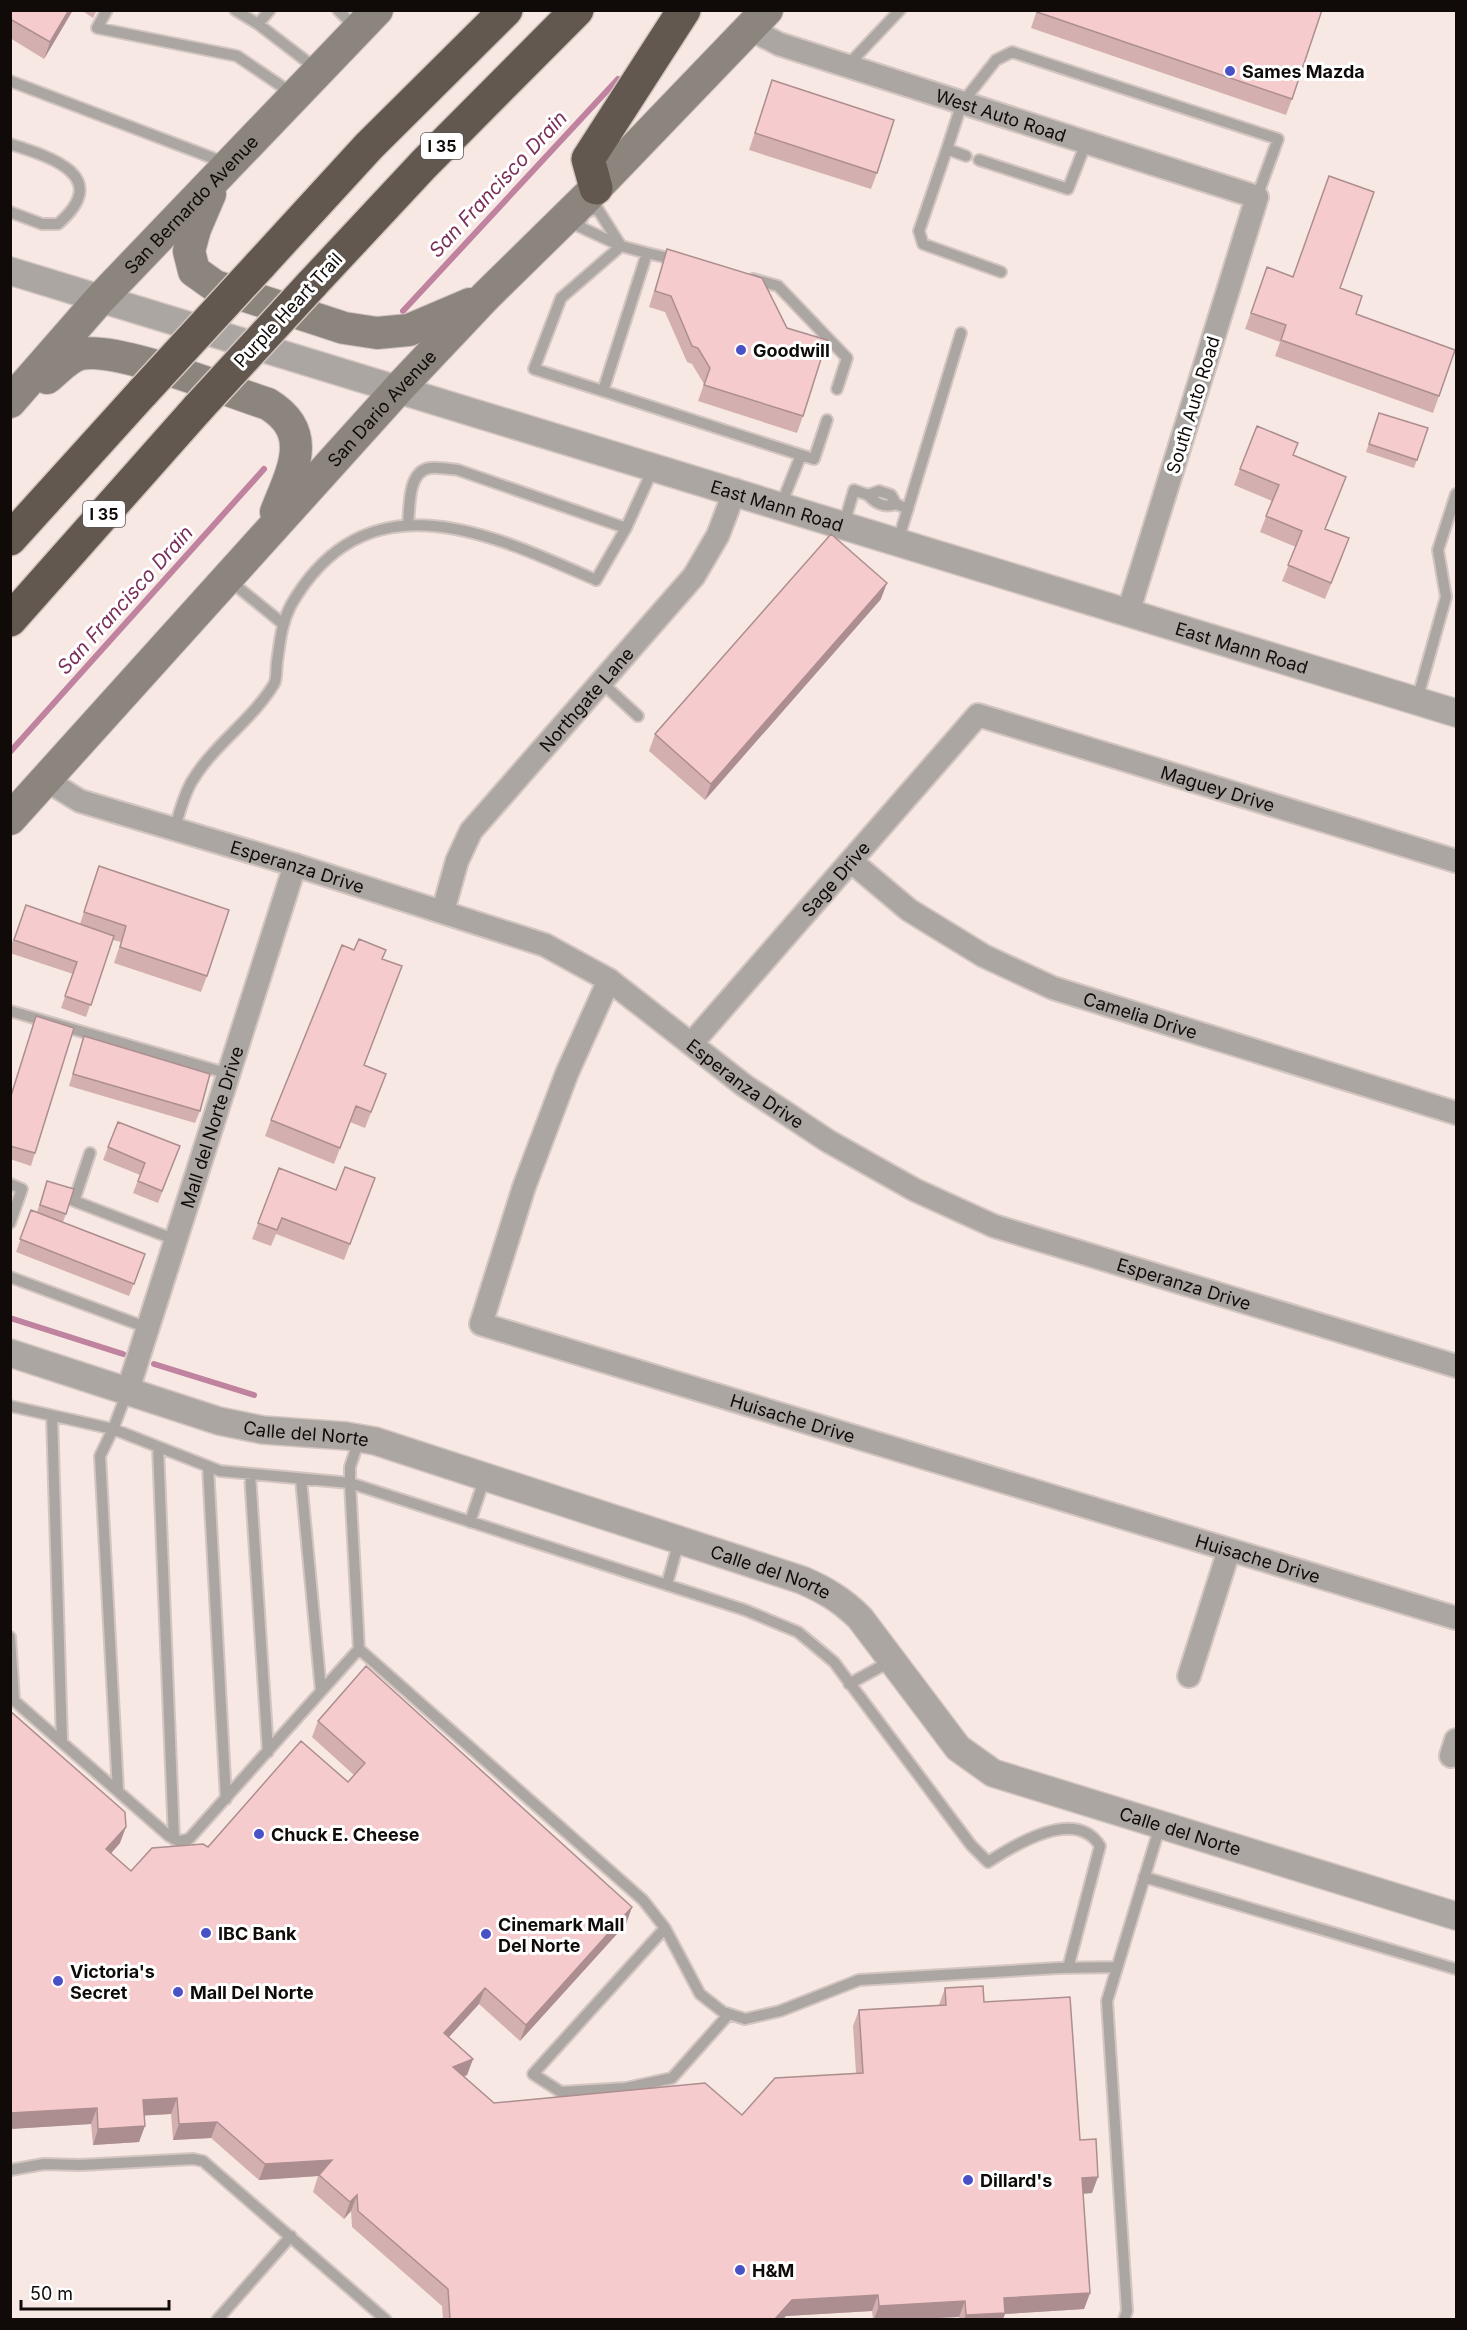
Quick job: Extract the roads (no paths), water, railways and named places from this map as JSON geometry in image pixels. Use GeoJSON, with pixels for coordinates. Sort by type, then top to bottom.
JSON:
{"type":"FeatureCollection","features":[{"type":"Feature","properties":{"kind":"highway"},"geometry":{"type":"LineString","coordinates":[[10,538],[369,146],[506,10]]}},
{"type":"Feature","properties":{"kind":"highway","name":"Purple Heart Trail"},"geometry":{"type":"LineString","coordinates":[[10,620],[198,408],[311,285],[424,164],[577,10]]}},
{"type":"Feature","properties":{"kind":"highway"},"geometry":{"type":"LineString","coordinates":[[586,202],[588,159],[684,10]]}},
{"type":"Feature","properties":{"kind":"main road","name":"San Bernardo Avenue"},"geometry":{"type":"LineString","coordinates":[[10,402],[99,300],[319,71],[358,17]]}},
{"type":"Feature","properties":{"kind":"main road","name":"San Dario Avenue"},"geometry":{"type":"LineString","coordinates":[[10,819],[399,388],[485,297],[586,202],[757,20]]}},
{"type":"Feature","properties":{"kind":"main road"},"geometry":{"type":"LineString","coordinates":[[224,171],[195,229],[189,251],[194,271],[215,286],[344,328],[377,333],[409,330],[485,297]]}},
{"type":"Feature","properties":{"kind":"main road"},"geometry":{"type":"LineString","coordinates":[[10,409],[69,359],[79,354],[98,352],[124,357],[268,404],[282,413],[293,429],[298,452],[269,530]]}},
{"type":"Feature","properties":{"kind":"street","name":"West Auto Road"},"geometry":{"type":"LineString","coordinates":[[757,20],[779,44],[1257,197]]}},
{"type":"Feature","properties":{"kind":"street","name":"South Auto Road"},"geometry":{"type":"LineString","coordinates":[[1128,613],[1257,197]]}},
{"type":"Feature","properties":{"kind":"street","name":"East Mann Road"},"geometry":{"type":"LineString","coordinates":[[10,271],[99,300],[735,490],[1456,713]]}},
{"type":"Feature","properties":{"kind":"street","name":"Northgate Lane"},"geometry":{"type":"LineString","coordinates":[[443,911],[457,861],[471,831],[694,576],[718,535],[735,490]]}},
{"type":"Feature","properties":{"kind":"street","name":"Maguey Drive"},"geometry":{"type":"LineString","coordinates":[[978,716],[1456,861]]}},
{"type":"Feature","properties":{"kind":"street","name":"Sage Drive"},"geometry":{"type":"LineString","coordinates":[[692,1043],[978,716]]}},
{"type":"Feature","properties":{"kind":"street","name":"Esperanza Drive"},"geometry":{"type":"LineString","coordinates":[[46,780],[80,801],[295,865],[545,945],[609,980],[746,1086],[828,1141],[915,1190],[994,1226],[1456,1366]]}},
{"type":"Feature","properties":{"kind":"street","name":"Camelia Drive"},"geometry":{"type":"LineString","coordinates":[[852,862],[909,910],[984,956],[1053,988],[1456,1113]]}},
{"type":"Feature","properties":{"kind":"street","name":"Mall del Norte Drive"},"geometry":{"type":"LineString","coordinates":[[128,1390],[295,865]]}},
{"type":"Feature","properties":{"kind":"street","name":"Huisache Drive"},"geometry":{"type":"LineString","coordinates":[[609,980],[567,1073],[524,1187],[481,1324],[1456,1618]]}},
{"type":"Feature","properties":{"kind":"street","name":"Calle del Norte"},"geometry":{"type":"LineString","coordinates":[[10,1353],[219,1421],[263,1430],[360,1438],[485,1476],[826,1590],[860,1618],[958,1748],[993,1773],[1456,1916]]}},
{"type":"Feature","properties":{"kind":"street"},"geometry":{"type":"LineString","coordinates":[[1189,1676],[1229,1550]]}},
{"type":"Feature","properties":{"kind":"lane"},"geometry":{"type":"LineString","coordinates":[[107,10],[97,28],[237,56],[296,95]]}},
{"type":"Feature","properties":{"kind":"lane"},"geometry":{"type":"LineString","coordinates":[[235,10],[258,24],[319,71]]}},
{"type":"Feature","properties":{"kind":"lane"},"geometry":{"type":"LineString","coordinates":[[258,24],[270,10]]}},
{"type":"Feature","properties":{"kind":"lane"},"geometry":{"type":"LineString","coordinates":[[847,66],[900,10]]}},
{"type":"Feature","properties":{"kind":"lane"},"geometry":{"type":"LineString","coordinates":[[1001,272],[923,244],[919,231],[962,103],[996,60],[1012,52],[1278,139],[1257,197]]}},
{"type":"Feature","properties":{"kind":"lane"},"geometry":{"type":"LineString","coordinates":[[10,81],[224,171]]}},
{"type":"Feature","properties":{"kind":"lane"},"geometry":{"type":"LineString","coordinates":[[979,160],[1068,189],[1086,142]]}},
{"type":"Feature","properties":{"kind":"lane"},"geometry":{"type":"LineString","coordinates":[[10,144],[57,159],[72,170],[80,184],[78,200],[58,224],[42,224],[10,212]]}},
{"type":"Feature","properties":{"kind":"lane"},"geometry":{"type":"LineString","coordinates":[[947,149],[966,156]]}},
{"type":"Feature","properties":{"kind":"lane"},"geometry":{"type":"LineString","coordinates":[[621,246],[597,208],[586,202],[578,226],[621,246],[691,264]]}},
{"type":"Feature","properties":{"kind":"lane"},"geometry":{"type":"LineString","coordinates":[[621,246],[561,298],[534,369],[813,459],[826,420]]}},
{"type":"Feature","properties":{"kind":"lane"},"geometry":{"type":"LineString","coordinates":[[603,391],[647,253]]}},
{"type":"Feature","properties":{"kind":"lane"},"geometry":{"type":"LineString","coordinates":[[745,277],[778,286],[847,358],[837,389]]}},
{"type":"Feature","properties":{"kind":"lane"},"geometry":{"type":"LineString","coordinates":[[898,541],[961,333]]}},
{"type":"Feature","properties":{"kind":"lane"},"geometry":{"type":"LineString","coordinates":[[781,505],[801,455]]}},
{"type":"Feature","properties":{"kind":"lane"},"geometry":{"type":"LineString","coordinates":[[174,829],[193,778],[275,683],[282,622],[292,604],[321,565],[348,543],[386,527],[423,524],[486,536],[530,551],[596,580],[626,528],[654,466]]}},
{"type":"Feature","properties":{"kind":"lane"},"geometry":{"type":"LineString","coordinates":[[408,525],[413,483],[420,471],[430,468],[458,470],[626,528]]}},
{"type":"Feature","properties":{"kind":"lane"},"geometry":{"type":"LineString","coordinates":[[844,524],[854,490],[868,495],[879,491],[891,495],[896,504],[908,509]]}},
{"type":"Feature","properties":{"kind":"lane"},"geometry":{"type":"LineString","coordinates":[[1416,700],[1451,599],[1438,550],[1456,494]]}},
{"type":"Feature","properties":{"kind":"lane"},"geometry":{"type":"LineString","coordinates":[[226,578],[282,622]]}},
{"type":"Feature","properties":{"kind":"lane"},"geometry":{"type":"LineString","coordinates":[[601,682],[638,716]]}},
{"type":"Feature","properties":{"kind":"lane"},"geometry":{"type":"LineString","coordinates":[[10,1024],[12,1011],[229,1074]]}},
{"type":"Feature","properties":{"kind":"lane"},"geometry":{"type":"LineString","coordinates":[[90,1153],[74,1201],[176,1239]]}},
{"type":"Feature","properties":{"kind":"lane"},"geometry":{"type":"LineString","coordinates":[[10,1184],[22,1189],[10,1223]]}},
{"type":"Feature","properties":{"kind":"lane"},"geometry":{"type":"LineString","coordinates":[[10,1277],[148,1328]]}},
{"type":"Feature","properties":{"kind":"lane"},"geometry":{"type":"LineString","coordinates":[[118,1791],[100,1456],[128,1390]]}},
{"type":"Feature","properties":{"kind":"lane"},"geometry":{"type":"LineString","coordinates":[[10,1406],[113,1429],[220,1471],[350,1483],[667,1584],[745,1610],[798,1632],[834,1662],[971,1845],[988,1862],[1014,1846],[1047,1832],[1072,1828],[1085,1831],[1094,1837],[1100,1846],[1068,1968]]}},
{"type":"Feature","properties":{"kind":"lane"},"geometry":{"type":"LineString","coordinates":[[52,1416],[62,1742]]}},
{"type":"Feature","properties":{"kind":"lane"},"geometry":{"type":"LineString","coordinates":[[360,1438],[350,1467],[359,1650],[643,1900],[665,1928],[700,1994],[710,2004],[745,2019],[763,2016],[859,1980],[1116,1967]]}},
{"type":"Feature","properties":{"kind":"lane"},"geometry":{"type":"LineString","coordinates":[[158,1447],[174,1839]]}},
{"type":"Feature","properties":{"kind":"lane"},"geometry":{"type":"LineString","coordinates":[[208,1466],[226,1799]]}},
{"type":"Feature","properties":{"kind":"lane"},"geometry":{"type":"LineString","coordinates":[[250,1474],[268,1752]]}},
{"type":"Feature","properties":{"kind":"lane"},"geometry":{"type":"LineString","coordinates":[[470,1522],[485,1476]]}},
{"type":"Feature","properties":{"kind":"lane"},"geometry":{"type":"LineString","coordinates":[[301,1479],[321,1691]]}},
{"type":"Feature","properties":{"kind":"lane"},"geometry":{"type":"LineString","coordinates":[[667,1584],[680,1540]]}},
{"type":"Feature","properties":{"kind":"lane"},"geometry":{"type":"LineString","coordinates":[[10,1637],[12,1698],[174,1839],[189,1839],[359,1650]]}},
{"type":"Feature","properties":{"kind":"lane"},"geometry":{"type":"LineString","coordinates":[[849,1684],[892,1661]]}},
{"type":"Feature","properties":{"kind":"lane"},"geometry":{"type":"LineString","coordinates":[[1124,2319],[1127,2311],[1107,2001],[1160,1826]]}},
{"type":"Feature","properties":{"kind":"lane"},"geometry":{"type":"LineString","coordinates":[[1144,1877],[1456,1969]]}},
{"type":"Feature","properties":{"kind":"lane"},"geometry":{"type":"LineString","coordinates":[[665,1928],[533,2074],[561,2092],[626,2088],[672,2078],[729,2014]]}},
{"type":"Feature","properties":{"kind":"lane"},"geometry":{"type":"LineString","coordinates":[[10,2170],[44,2164],[80,2165],[192,2159],[203,2161],[386,2319]]}},
{"type":"Feature","properties":{"kind":"lane"},"geometry":{"type":"LineString","coordinates":[[217,2319],[291,2236]]}},
{"type":"Feature","properties":{"kind":"waterway","name":"San Francisco Drain"},"geometry":{"type":"LineString","coordinates":[[403,311],[618,79]]}},
{"type":"Feature","properties":{"kind":"waterway","name":"San Francisco Drain"},"geometry":{"type":"LineString","coordinates":[[10,752],[264,469]]}},
{"type":"Feature","properties":{"kind":"waterway"},"geometry":{"type":"LineString","coordinates":[[10,1318],[123,1354]]}},
{"type":"Feature","properties":{"kind":"waterway"},"geometry":{"type":"LineString","coordinates":[[154,1364],[254,1395]]}},
{"type":"Feature","properties":{"kind":"place","name":"Sames Mazda"},"geometry":{"type":"Point","coordinates":[1230,71]}},
{"type":"Feature","properties":{"kind":"place","name":"Goodwill"},"geometry":{"type":"Point","coordinates":[741,350]}},
{"type":"Feature","properties":{"kind":"place","name":"Chuck E. Cheese"},"geometry":{"type":"Point","coordinates":[259,1834]}},
{"type":"Feature","properties":{"kind":"place","name":"IBC Bank"},"geometry":{"type":"Point","coordinates":[206,1933]}},
{"type":"Feature","properties":{"kind":"place","name":"Cinemark Mall Del Norte"},"geometry":{"type":"Point","coordinates":[486,1934]}},
{"type":"Feature","properties":{"kind":"place","name":"Victoria's Secret"},"geometry":{"type":"Point","coordinates":[58,1981]}},
{"type":"Feature","properties":{"kind":"place","name":"Mall Del Norte"},"geometry":{"type":"Point","coordinates":[178,1992]}},
{"type":"Feature","properties":{"kind":"place","name":"Dillard's"},"geometry":{"type":"Point","coordinates":[968,2180]}},
{"type":"Feature","properties":{"kind":"place","name":"H&M"},"geometry":{"type":"Point","coordinates":[740,2270]}}]}
